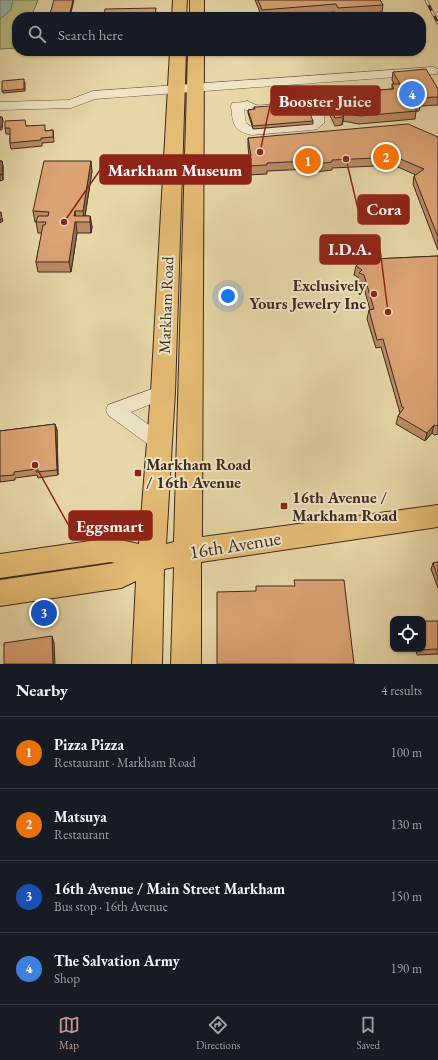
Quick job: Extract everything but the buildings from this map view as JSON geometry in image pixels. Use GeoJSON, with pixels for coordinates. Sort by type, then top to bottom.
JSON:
{"type":"FeatureCollection","features":[{"type":"Feature","properties":{"kind":"main road"},"geometry":{"type":"LineString","coordinates":[[180,0],[180,12]]}},
{"type":"Feature","properties":{"kind":"main road"},"geometry":{"type":"LineString","coordinates":[[197,0],[197,12]]}},
{"type":"Feature","properties":{"kind":"main road","name":"Markham Road"},"geometry":{"type":"LineString","coordinates":[[179,56],[186,89],[188,552],[186,664]]}},
{"type":"Feature","properties":{"kind":"main road","name":"Markham Road"},"geometry":{"type":"LineString","coordinates":[[146,664],[151,559],[163,392],[169,247],[186,89],[195,56]]}},
{"type":"Feature","properties":{"kind":"main road","name":"16th Avenue"},"geometry":{"type":"LineString","coordinates":[[0,593],[121,575],[151,559],[188,552],[228,545],[438,516]]}},
{"type":"Feature","properties":{"kind":"main road","name":"16th Avenue"},"geometry":{"type":"LineString","coordinates":[[0,566],[111,550],[151,559]]}},
{"type":"Feature","properties":{"kind":"lane"},"geometry":{"type":"LineString","coordinates":[[0,106],[71,104],[93,95],[433,71]]}},
{"type":"Feature","properties":{"kind":"lane"},"geometry":{"type":"LineString","coordinates":[[300,105],[310,106],[315,109],[318,119],[317,123],[312,126],[252,131],[244,130],[240,127],[242,106],[253,109],[300,105]]}},
{"type":"Feature","properties":{"kind":"lane"},"geometry":{"type":"LineString","coordinates":[[160,443],[115,410],[163,392]]}},
{"type":"Feature","properties":{"kind":"green space"},"geometry":{"type":"Polygon","coordinates":[[[0,0],[38,0],[33,12],[12,12],[12,48],[0,49],[0,0]]]}},
{"type":"Feature","properties":{"kind":"water"},"geometry":{"type":"Polygon","coordinates":[[[0,0],[13,0],[11,10],[0,19],[0,0]]]}},
{"type":"Feature","properties":{"kind":"railway"},"geometry":{"type":"LineString","coordinates":[[426,0],[438,23]]}},
{"type":"Feature","properties":{"kind":"place","name":"The Salvation Army"},"geometry":{"type":"Point","coordinates":[412,94]}},
{"type":"Feature","properties":{"kind":"place","name":"Booster Juice"},"geometry":{"type":"Point","coordinates":[260,152]}},
{"type":"Feature","properties":{"kind":"place","name":"Matsuya"},"geometry":{"type":"Point","coordinates":[386,157]}},
{"type":"Feature","properties":{"kind":"place","name":"Cora"},"geometry":{"type":"Point","coordinates":[346,159]}},
{"type":"Feature","properties":{"kind":"place","name":"Pizza Pizza"},"geometry":{"type":"Point","coordinates":[308,161]}},
{"type":"Feature","properties":{"kind":"place","name":"Markham Museum"},"geometry":{"type":"Point","coordinates":[64,222]}},
{"type":"Feature","properties":{"kind":"place","name":"Exclusively Yours Jewelry Inc"},"geometry":{"type":"Point","coordinates":[374,294]}},
{"type":"Feature","properties":{"kind":"place","name":"I.D.A."},"geometry":{"type":"Point","coordinates":[388,312]}},
{"type":"Feature","properties":{"kind":"place","name":"Eggsmart"},"geometry":{"type":"Point","coordinates":[35,465]}},
{"type":"Feature","properties":{"kind":"place","name":"Markham Road / 16th Avenue"},"geometry":{"type":"Point","coordinates":[138,473]}},
{"type":"Feature","properties":{"kind":"place","name":"16th Avenue / Markham Road"},"geometry":{"type":"Point","coordinates":[284,506]}},
{"type":"Feature","properties":{"kind":"place","name":"16th Avenue / Main Street Markham"},"geometry":{"type":"Point","coordinates":[44,613]}}]}
